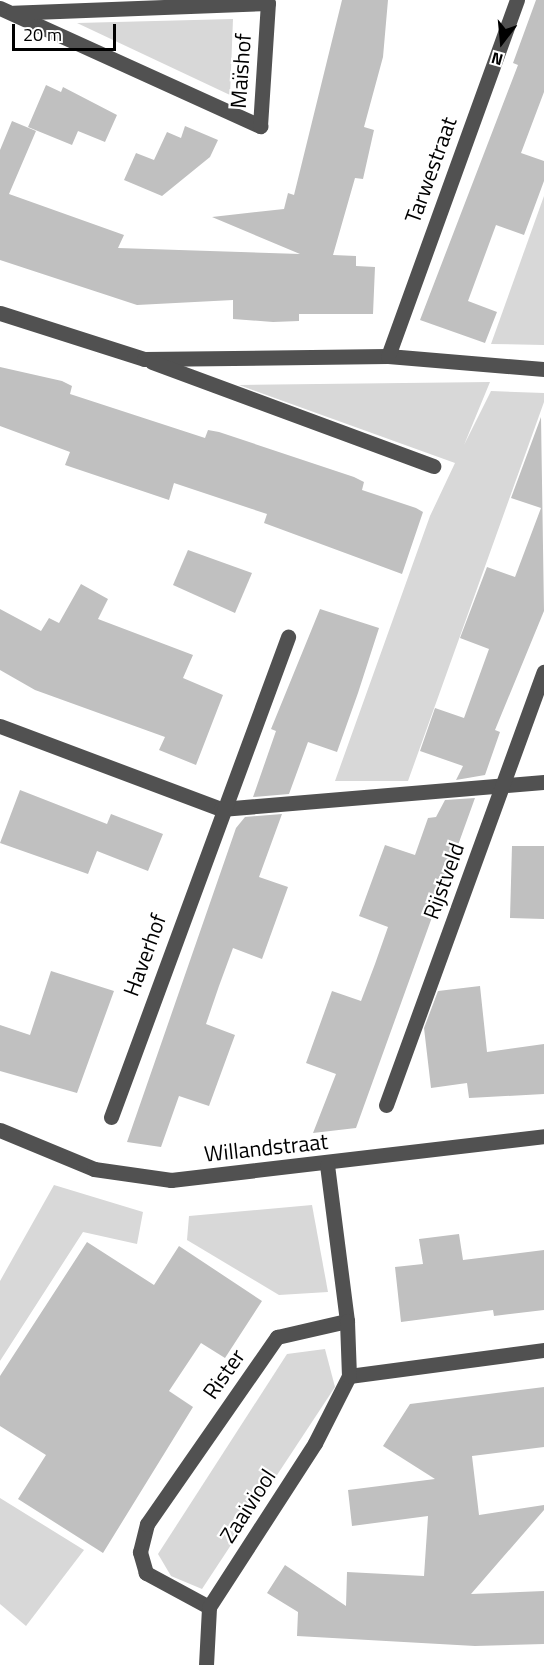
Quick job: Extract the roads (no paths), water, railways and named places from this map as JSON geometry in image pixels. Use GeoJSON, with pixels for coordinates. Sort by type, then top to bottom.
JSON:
{"type":"FeatureCollection","features":[{"type":"Feature","properties":{"kind":"street","name":"Tarwestraat"},"geometry":{"type":"LineString","coordinates":[[388,356],[517,0]]}},
{"type":"Feature","properties":{"kind":"street","name":"Maïshof"},"geometry":{"type":"LineString","coordinates":[[268,3],[260,126],[34,23],[6,10],[268,3]]}},
{"type":"Feature","properties":{"kind":"street"},"geometry":{"type":"LineString","coordinates":[[0,313],[144,359],[433,466]]}},
{"type":"Feature","properties":{"kind":"street"},"geometry":{"type":"LineString","coordinates":[[144,359],[388,356],[544,369]]}},
{"type":"Feature","properties":{"kind":"street","name":"Haverhof"},"geometry":{"type":"LineString","coordinates":[[111,1117],[221,809],[288,636]]}},
{"type":"Feature","properties":{"kind":"street","name":"Rijstveld"},"geometry":{"type":"LineString","coordinates":[[386,1105],[544,672]]}},
{"type":"Feature","properties":{"kind":"street"},"geometry":{"type":"LineString","coordinates":[[0,726],[221,809],[544,782]]}},
{"type":"Feature","properties":{"kind":"street","name":"Willandstraat"},"geometry":{"type":"LineString","coordinates":[[0,1130],[94,1169],[132,1178],[171,1180],[327,1165],[544,1136]]}},
{"type":"Feature","properties":{"kind":"street"},"geometry":{"type":"LineString","coordinates":[[327,1165],[346,1321],[349,1376],[544,1350]]}},
{"type":"Feature","properties":{"kind":"street","name":"Rister"},"geometry":{"type":"LineString","coordinates":[[208,1607],[146,1573],[140,1552],[147,1524],[277,1336],[346,1321]]}},
{"type":"Feature","properties":{"kind":"street","name":"Zaaiviool"},"geometry":{"type":"LineString","coordinates":[[208,1607],[315,1443],[349,1376]]}},
{"type":"Feature","properties":{"kind":"street"},"geometry":{"type":"LineString","coordinates":[[206,1665],[208,1607]]}}]}
